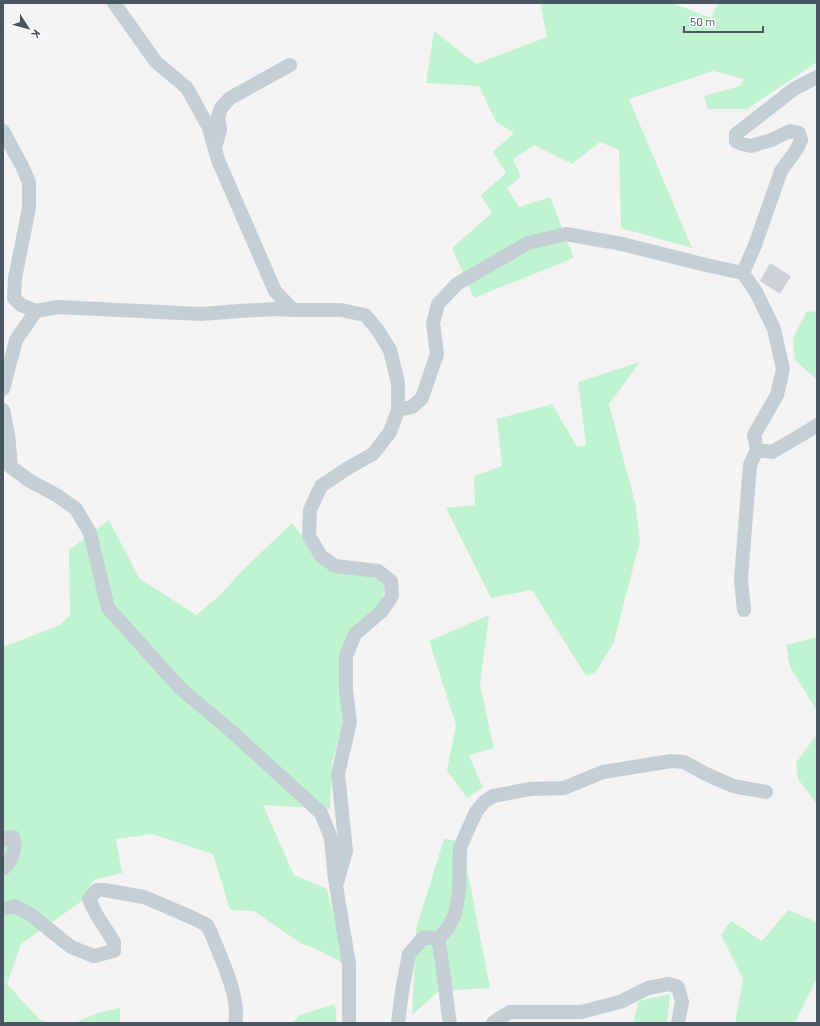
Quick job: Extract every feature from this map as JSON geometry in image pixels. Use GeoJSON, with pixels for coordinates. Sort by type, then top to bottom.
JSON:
{"type":"FeatureCollection","features":[{"type":"Feature","properties":{"kind":"street"},"geometry":{"type":"LineString","coordinates":[[114,3],[156,62],[187,88],[209,128],[218,160],[275,291],[293,310]]}},
{"type":"Feature","properties":{"kind":"street"},"geometry":{"type":"LineString","coordinates":[[215,148],[220,130],[218,117],[221,108],[230,98],[290,65]]}},
{"type":"Feature","properties":{"kind":"street"},"geometry":{"type":"LineString","coordinates":[[743,273],[755,245],[781,171],[797,149],[801,140],[799,133],[790,131],[771,140],[751,146],[736,141],[736,134],[794,89],[817,77]]}},
{"type":"Feature","properties":{"kind":"street"},"geometry":{"type":"LineString","coordinates":[[3,131],[29,182],[29,208],[15,278],[14,298],[21,305],[36,311],[58,307],[201,314],[276,309],[341,310],[365,315],[377,329],[390,350],[398,383],[398,410],[390,432],[373,454],[321,486],[310,510],[309,536],[321,556],[335,566],[378,571],[391,581],[392,596],[381,612],[355,634],[346,656],[346,690],[350,722],[338,774],[346,851],[336,886]]}},
{"type":"Feature","properties":{"kind":"street"},"geometry":{"type":"LineString","coordinates":[[398,410],[412,407],[422,398],[438,354],[433,323],[438,304],[456,284],[528,243],[566,234],[622,244],[743,273],[756,292],[774,329],[783,369],[778,395],[754,435],[757,450],[750,464],[748,480],[741,580],[744,610]]}},
{"type":"Feature","properties":{"kind":"street"},"geometry":{"type":"LineString","coordinates":[[3,389],[16,340],[36,311]]}},
{"type":"Feature","properties":{"kind":"street"},"geometry":{"type":"LineString","coordinates":[[3,410],[8,434],[7,471],[58,496],[76,509],[90,533],[108,608],[181,689],[230,730],[321,812],[331,838],[336,886],[349,964],[349,1023]]}},
{"type":"Feature","properties":{"kind":"street"},"geometry":{"type":"LineString","coordinates":[[757,450],[772,452],[808,432],[817,425]]}},
{"type":"Feature","properties":{"kind":"street"},"geometry":{"type":"LineString","coordinates":[[438,939],[448,928],[455,914],[459,892],[460,848],[476,812],[484,802],[493,796],[530,789],[564,788],[603,772],[671,761],[684,762],[733,786],[766,792]]}},
{"type":"Feature","properties":{"kind":"street"},"geometry":{"type":"LineString","coordinates":[[3,840],[5,838],[13,837],[15,842],[14,853],[6,866],[3,868]]}},
{"type":"Feature","properties":{"kind":"street"},"geometry":{"type":"LineString","coordinates":[[3,909],[15,906],[30,914],[71,947],[94,956],[114,951],[114,942],[96,914],[89,899],[97,890],[144,897],[193,918],[207,925],[211,933],[233,989],[236,1012],[235,1023]]}},
{"type":"Feature","properties":{"kind":"street"},"geometry":{"type":"LineString","coordinates":[[398,1023],[402,991],[410,954],[424,938],[438,939]]}},
{"type":"Feature","properties":{"kind":"street"},"geometry":{"type":"LineString","coordinates":[[438,939],[442,958],[446,1002],[450,1023]]}},
{"type":"Feature","properties":{"kind":"street"},"geometry":{"type":"LineString","coordinates":[[493,1023],[498,1018],[510,1012],[581,1012],[620,1002],[648,988],[669,984],[678,987],[682,1002],[678,1023]]}},
{"type":"Feature","properties":{"kind":"green space"},"geometry":{"type":"Polygon","coordinates":[[[540,3],[672,3],[711,18],[718,3],[815,3],[817,7],[817,62],[747,109],[708,109],[704,96],[740,86],[744,79],[713,71],[629,99],[692,248],[621,228],[619,150],[600,142],[572,164],[534,145],[513,159],[521,177],[507,188],[519,207],[550,197],[574,258],[474,298],[452,248],[492,213],[481,195],[506,173],[493,152],[514,133],[496,122],[479,86],[426,83],[434,31],[476,64],[547,37],[540,3]]]}},
{"type":"Feature","properties":{"kind":"green space"},"geometry":{"type":"Polygon","coordinates":[[[807,311],[817,312],[817,380],[795,360],[793,338],[807,311]]]}},
{"type":"Feature","properties":{"kind":"green space"},"geometry":{"type":"Polygon","coordinates":[[[640,362],[609,404],[635,502],[640,541],[614,642],[596,672],[586,676],[532,590],[491,598],[446,508],[475,505],[474,476],[502,466],[497,419],[552,404],[577,447],[586,445],[578,382],[640,362]]]}},
{"type":"Feature","properties":{"kind":"green space"},"geometry":{"type":"Polygon","coordinates":[[[109,520],[139,578],[196,615],[218,597],[242,571],[292,523],[327,567],[374,576],[386,586],[380,604],[345,642],[344,719],[332,763],[330,809],[263,805],[294,875],[327,889],[345,964],[314,948],[302,944],[254,911],[230,910],[213,854],[152,834],[116,839],[122,873],[94,880],[82,901],[21,944],[7,984],[39,1019],[51,1023],[3,1023],[3,647],[60,625],[70,615],[69,550],[109,520]]]}},
{"type":"Feature","properties":{"kind":"green space"},"geometry":{"type":"Polygon","coordinates":[[[489,615],[480,685],[494,748],[469,755],[483,788],[467,798],[447,771],[456,725],[429,641],[489,615]]]}},
{"type":"Feature","properties":{"kind":"green space"},"geometry":{"type":"Polygon","coordinates":[[[817,637],[817,711],[790,667],[786,645],[817,637]]]}},
{"type":"Feature","properties":{"kind":"green space"},"geometry":{"type":"Polygon","coordinates":[[[817,734],[817,804],[798,779],[796,763],[817,734]]]}},
{"type":"Feature","properties":{"kind":"green space"},"geometry":{"type":"Polygon","coordinates":[[[444,839],[454,840],[464,853],[490,988],[439,991],[412,1015],[416,929],[444,839]]]}},
{"type":"Feature","properties":{"kind":"green space"},"geometry":{"type":"Polygon","coordinates":[[[788,910],[817,922],[817,983],[815,982],[795,1023],[735,1023],[743,979],[721,935],[731,921],[762,941],[788,910]]]}},
{"type":"Feature","properties":{"kind":"green space"},"geometry":{"type":"Polygon","coordinates":[[[670,994],[667,1023],[633,1023],[639,1001],[670,994]]]}},
{"type":"Feature","properties":{"kind":"green space"},"geometry":{"type":"Polygon","coordinates":[[[335,1004],[337,1023],[292,1023],[300,1015],[335,1004]]]}},
{"type":"Feature","properties":{"kind":"green space"},"geometry":{"type":"Polygon","coordinates":[[[120,1008],[120,1023],[74,1023],[98,1013],[120,1008]]]}},
{"type":"Feature","properties":{"kind":"building"},"geometry":{"type":"Polygon","coordinates":[[[770,263],[791,276],[780,294],[760,281],[770,263]]]}}]}
